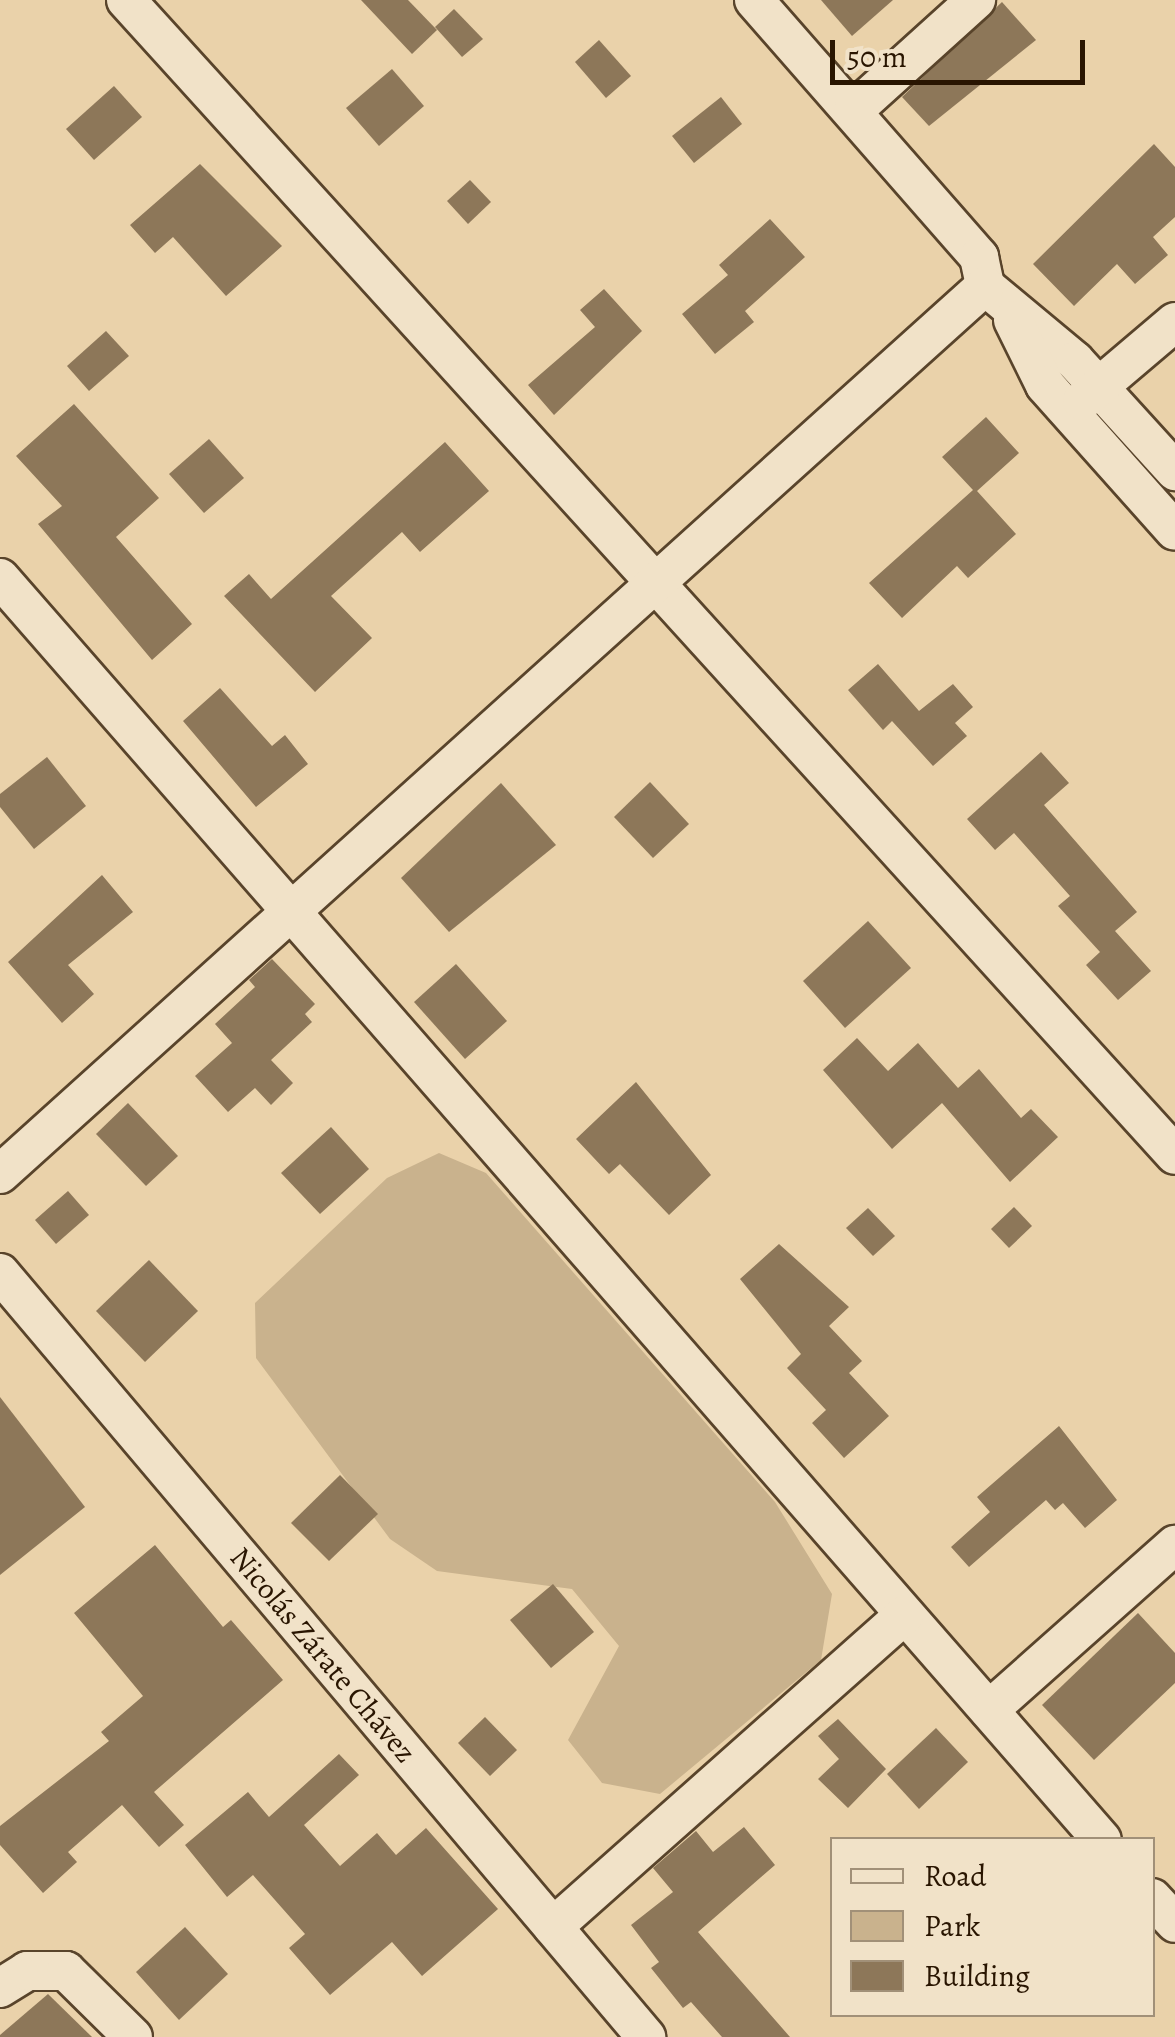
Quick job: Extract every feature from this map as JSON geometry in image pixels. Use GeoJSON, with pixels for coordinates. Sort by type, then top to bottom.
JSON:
{"type":"FeatureCollection","features":[{"type":"Feature","properties":{"kind":"street"},"geometry":{"type":"LineString","coordinates":[[126,0],[1175,1156]]}},
{"type":"Feature","properties":{"kind":"street"},"geometry":{"type":"LineString","coordinates":[[754,0],[979,256],[997,300],[1045,385],[1175,530]]}},
{"type":"Feature","properties":{"kind":"street"},"geometry":{"type":"LineString","coordinates":[[853,111],[976,0]]}},
{"type":"Feature","properties":{"kind":"street"},"geometry":{"type":"LineString","coordinates":[[0,1174],[655,580],[997,300]]}},
{"type":"Feature","properties":{"kind":"street"},"geometry":{"type":"LineString","coordinates":[[997,300],[1099,387],[1175,471]]}},
{"type":"Feature","properties":{"kind":"street"},"geometry":{"type":"LineString","coordinates":[[1069,412],[1175,322]]}},
{"type":"Feature","properties":{"kind":"street"},"geometry":{"type":"LineString","coordinates":[[0,578],[1099,1837]]}},
{"type":"Feature","properties":{"kind":"street","name":"Nicolás Zárate Chávez"},"geometry":{"type":"LineString","coordinates":[[0,1274],[646,2037]]}},
{"type":"Feature","properties":{"kind":"street"},"geometry":{"type":"LineString","coordinates":[[989,1710],[1175,1545]]}},
{"type":"Feature","properties":{"kind":"street"},"geometry":{"type":"LineString","coordinates":[[553,1927],[906,1615]]}},
{"type":"Feature","properties":{"kind":"street"},"geometry":{"type":"LineString","coordinates":[[1155,1901],[1175,1923]]}},
{"type":"Feature","properties":{"kind":"street"},"geometry":{"type":"LineString","coordinates":[[0,1988],[27,1971],[66,1971],[133,2037]]}},
{"type":"Feature","properties":{"kind":"green space"},"geometry":{"type":"Polygon","coordinates":[[[439,1153],[486,1173],[775,1502],[832,1594],[821,1660],[660,1794],[602,1783],[568,1740],[619,1646],[572,1589],[437,1571],[390,1539],[256,1358],[255,1303],[387,1178],[439,1153]]]}},
{"type":"Feature","properties":{"kind":"building"},"geometry":{"type":"Polygon","coordinates":[[[361,0],[408,0],[437,30],[412,54],[361,0]]]}},
{"type":"Feature","properties":{"kind":"building"},"geometry":{"type":"Polygon","coordinates":[[[821,0],[893,0],[852,36],[821,0]]]}},
{"type":"Feature","properties":{"kind":"building"},"geometry":{"type":"Polygon","coordinates":[[[1002,2],[1036,40],[929,126],[902,97],[1002,2]]]}},
{"type":"Feature","properties":{"kind":"building"},"geometry":{"type":"Polygon","coordinates":[[[454,9],[483,39],[462,57],[435,27],[454,9]]]}},
{"type":"Feature","properties":{"kind":"building"},"geometry":{"type":"Polygon","coordinates":[[[599,40],[631,76],[606,98],[575,62],[599,40]]]}},
{"type":"Feature","properties":{"kind":"building"},"geometry":{"type":"Polygon","coordinates":[[[392,69],[424,106],[379,146],[346,108],[392,69]]]}},
{"type":"Feature","properties":{"kind":"building"},"geometry":{"type":"Polygon","coordinates":[[[114,86],[142,117],[94,160],[66,129],[114,86]]]}},
{"type":"Feature","properties":{"kind":"building"},"geometry":{"type":"Polygon","coordinates":[[[721,97],[742,124],[694,163],[672,136],[721,97]]]}},
{"type":"Feature","properties":{"kind":"building"},"geometry":{"type":"Polygon","coordinates":[[[1154,144],[1175,167],[1175,217],[1153,237],[1168,255],[1135,284],[1117,264],[1074,306],[1033,264],[1154,144]]]}},
{"type":"Feature","properties":{"kind":"building"},"geometry":{"type":"Polygon","coordinates":[[[200,164],[282,246],[226,296],[173,237],[155,253],[130,225],[200,164]]]}},
{"type":"Feature","properties":{"kind":"building"},"geometry":{"type":"Polygon","coordinates":[[[470,180],[491,202],[468,224],[447,201],[470,180]]]}},
{"type":"Feature","properties":{"kind":"building"},"geometry":{"type":"Polygon","coordinates":[[[770,219],[805,257],[745,311],[754,322],[715,354],[682,314],[728,275],[719,265],[770,219]]]}},
{"type":"Feature","properties":{"kind":"building"},"geometry":{"type":"Polygon","coordinates":[[[604,289],[642,331],[554,415],[528,385],[595,327],[580,310],[604,289]]]}},
{"type":"Feature","properties":{"kind":"building"},"geometry":{"type":"Polygon","coordinates":[[[106,331],[129,356],[89,391],[67,366],[106,331]]]}},
{"type":"Feature","properties":{"kind":"building"},"geometry":{"type":"Polygon","coordinates":[[[74,404],[159,498],[116,537],[192,624],[152,660],[38,524],[62,506],[16,456],[74,404]]]}},
{"type":"Feature","properties":{"kind":"building"},"geometry":{"type":"Polygon","coordinates":[[[986,417],[1019,453],[977,491],[1016,534],[968,578],[957,566],[902,618],[869,583],[973,490],[942,457],[986,417]]]}},
{"type":"Feature","properties":{"kind":"building"},"geometry":{"type":"Polygon","coordinates":[[[209,439],[244,478],[204,513],[169,474],[209,439]]]}},
{"type":"Feature","properties":{"kind":"building"},"geometry":{"type":"Polygon","coordinates":[[[445,442],[489,491],[420,552],[402,532],[331,596],[372,638],[315,692],[224,596],[249,574],[271,599],[445,442]]]}},
{"type":"Feature","properties":{"kind":"building"},"geometry":{"type":"Polygon","coordinates":[[[878,664],[919,711],[953,684],[973,707],[955,723],[967,736],[933,766],[892,721],[883,730],[848,690],[878,664]]]}},
{"type":"Feature","properties":{"kind":"building"},"geometry":{"type":"Polygon","coordinates":[[[220,688],[272,746],[285,735],[308,764],[256,807],[183,721],[220,688]]]}},
{"type":"Feature","properties":{"kind":"building"},"geometry":{"type":"Polygon","coordinates":[[[1041,752],[1069,783],[1044,805],[1137,912],[1115,931],[1151,971],[1118,1000],[1086,965],[1100,952],[1058,906],[1070,896],[1014,833],[995,850],[967,819],[1041,752]]]}},
{"type":"Feature","properties":{"kind":"building"},"geometry":{"type":"Polygon","coordinates":[[[47,757],[86,806],[34,849],[0,807],[0,794],[47,757]]]}},
{"type":"Feature","properties":{"kind":"building"},"geometry":{"type":"Polygon","coordinates":[[[650,782],[689,824],[653,858],[614,817],[650,782]]]}},
{"type":"Feature","properties":{"kind":"building"},"geometry":{"type":"Polygon","coordinates":[[[501,783],[556,845],[449,932],[401,878],[501,783]]]}},
{"type":"Feature","properties":{"kind":"building"},"geometry":{"type":"Polygon","coordinates":[[[102,875],[133,912],[68,965],[94,994],[62,1023],[8,962],[102,875]]]}},
{"type":"Feature","properties":{"kind":"building"},"geometry":{"type":"Polygon","coordinates":[[[868,921],[911,968],[845,1028],[803,981],[868,921]]]}},
{"type":"Feature","properties":{"kind":"building"},"geometry":{"type":"Polygon","coordinates":[[[272,959],[315,1004],[305,1014],[312,1022],[271,1060],[293,1083],[271,1105],[255,1088],[228,1112],[195,1076],[232,1043],[215,1024],[255,987],[249,980],[272,959]]]}},
{"type":"Feature","properties":{"kind":"building"},"geometry":{"type":"Polygon","coordinates":[[[456,964],[507,1021],[465,1059],[414,1002],[456,964]]]}},
{"type":"Feature","properties":{"kind":"building"},"geometry":{"type":"Polygon","coordinates":[[[857,1038],[888,1071],[918,1043],[958,1088],[979,1069],[1021,1118],[1031,1109],[1058,1137],[1010,1182],[942,1103],[892,1149],[823,1070],[857,1038]]]}},
{"type":"Feature","properties":{"kind":"building"},"geometry":{"type":"Polygon","coordinates":[[[636,1082],[711,1175],[669,1215],[620,1164],[609,1174],[576,1139],[636,1082]]]}},
{"type":"Feature","properties":{"kind":"building"},"geometry":{"type":"Polygon","coordinates":[[[128,1103],[178,1156],[146,1186],[96,1134],[128,1103]]]}},
{"type":"Feature","properties":{"kind":"building"},"geometry":{"type":"Polygon","coordinates":[[[331,1127],[369,1169],[320,1214],[281,1173],[331,1127]]]}},
{"type":"Feature","properties":{"kind":"building"},"geometry":{"type":"Polygon","coordinates":[[[68,1191],[89,1215],[56,1244],[35,1220],[68,1191]]]}},
{"type":"Feature","properties":{"kind":"building"},"geometry":{"type":"Polygon","coordinates":[[[1014,1207],[1032,1226],[1009,1248],[991,1229],[1014,1207]]]}},
{"type":"Feature","properties":{"kind":"building"},"geometry":{"type":"Polygon","coordinates":[[[868,1208],[895,1236],[873,1256],[846,1228],[868,1208]]]}},
{"type":"Feature","properties":{"kind":"building"},"geometry":{"type":"Polygon","coordinates":[[[779,1244],[849,1307],[829,1326],[862,1361],[849,1373],[889,1416],[844,1458],[812,1423],[826,1410],[787,1368],[801,1354],[740,1279],[779,1244]]]}},
{"type":"Feature","properties":{"kind":"building"},"geometry":{"type":"Polygon","coordinates":[[[149,1260],[198,1311],[145,1362],[96,1311],[149,1260]]]}},
{"type":"Feature","properties":{"kind":"building"},"geometry":{"type":"Polygon","coordinates":[[[0,1397],[85,1507],[0,1575],[0,1397]]]}},
{"type":"Feature","properties":{"kind":"building"},"geometry":{"type":"Polygon","coordinates":[[[1059,1426],[1117,1500],[1085,1528],[1063,1503],[1055,1510],[1046,1500],[969,1567],[951,1547],[990,1512],[977,1497],[1059,1426]]]}},
{"type":"Feature","properties":{"kind":"building"},"geometry":{"type":"Polygon","coordinates":[[[340,1475],[378,1514],[329,1561],[291,1523],[340,1475]]]}},
{"type":"Feature","properties":{"kind":"building"},"geometry":{"type":"Polygon","coordinates":[[[155,1545],[223,1627],[231,1620],[283,1680],[154,1792],[184,1825],[159,1847],[122,1805],[68,1852],[77,1862],[43,1893],[0,1845],[0,1826],[109,1741],[101,1732],[143,1696],[74,1613],[155,1545]]]}},
{"type":"Feature","properties":{"kind":"building"},"geometry":{"type":"Polygon","coordinates":[[[553,1584],[594,1632],[551,1668],[510,1620],[553,1584]]]}},
{"type":"Feature","properties":{"kind":"building"},"geometry":{"type":"Polygon","coordinates":[[[1138,1613],[1175,1653],[1175,1683],[1094,1760],[1042,1705],[1138,1613]]]}},
{"type":"Feature","properties":{"kind":"building"},"geometry":{"type":"Polygon","coordinates":[[[485,1717],[517,1750],[490,1776],[458,1743],[485,1717]]]}},
{"type":"Feature","properties":{"kind":"building"},"geometry":{"type":"Polygon","coordinates":[[[838,1719],[886,1769],[848,1808],[818,1779],[839,1759],[818,1736],[838,1719]]]}},
{"type":"Feature","properties":{"kind":"building"},"geometry":{"type":"Polygon","coordinates":[[[936,1728],[968,1762],[919,1809],[887,1774],[936,1728]]]}},
{"type":"Feature","properties":{"kind":"building"},"geometry":{"type":"Polygon","coordinates":[[[339,1754],[359,1775],[304,1825],[340,1866],[377,1833],[396,1855],[426,1828],[498,1909],[422,1976],[392,1942],[330,1995],[289,1948],[305,1934],[253,1875],[227,1897],[185,1845],[248,1792],[269,1817],[339,1754]]]}},
{"type":"Feature","properties":{"kind":"building"},"geometry":{"type":"Polygon","coordinates":[[[744,1827],[775,1865],[698,1932],[790,2037],[722,2037],[691,2002],[683,2008],[651,1968],[659,1962],[631,1925],[673,1892],[653,1868],[696,1831],[713,1852],[744,1827]]]}},
{"type":"Feature","properties":{"kind":"building"},"geometry":{"type":"Polygon","coordinates":[[[185,1927],[228,1974],[179,2020],[136,1972],[185,1927]]]}},
{"type":"Feature","properties":{"kind":"building"},"geometry":{"type":"Polygon","coordinates":[[[48,1994],[92,2037],[0,2037],[0,2035],[48,1994]]]}}]}
